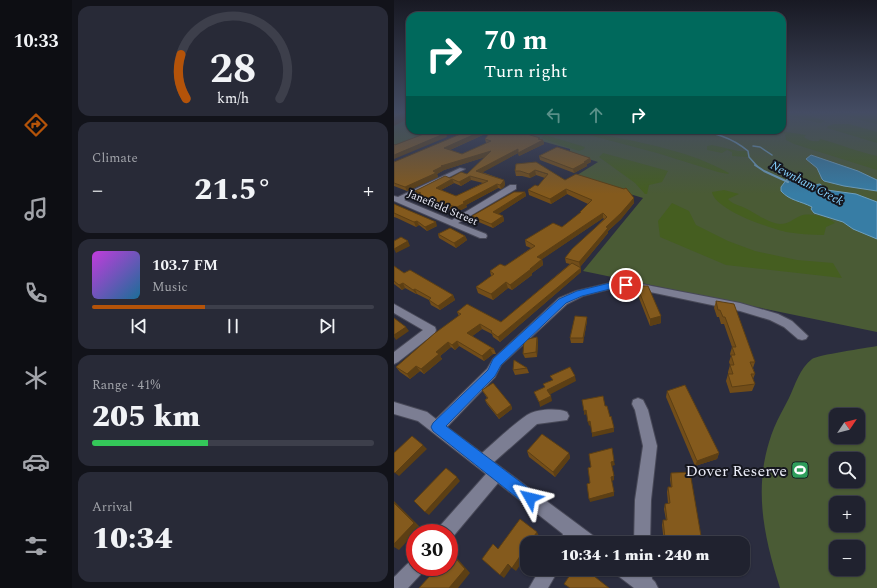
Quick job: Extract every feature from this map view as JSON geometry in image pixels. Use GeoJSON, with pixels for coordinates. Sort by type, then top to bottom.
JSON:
{"type":"FeatureCollection","features":[{"type":"Feature","properties":{"kind":"street"},"geometry":{"type":"LineString","coordinates":[[396,199],[462,169]]}},
{"type":"Feature","properties":{"kind":"street"},"geometry":{"type":"LineString","coordinates":[[452,223],[513,187]]}},
{"type":"Feature","properties":{"kind":"street","name":"Janefield Street"},"geometry":{"type":"LineString","coordinates":[[396,199],[483,236]]}},
{"type":"Feature","properties":{"kind":"street"},"geometry":{"type":"LineString","coordinates":[[437,427],[492,373],[497,362],[563,301],[580,293],[614,285],[636,286],[740,307],[774,317],[788,324],[802,336]]}},
{"type":"Feature","properties":{"kind":"street"},"geometry":{"type":"LineString","coordinates":[[394,308],[431,330],[394,359]]}},
{"type":"Feature","properties":{"kind":"street"},"geometry":{"type":"LineString","coordinates":[[638,404],[641,410],[650,446],[643,500],[642,536]]}},
{"type":"Feature","properties":{"kind":"street"},"geometry":{"type":"LineString","coordinates":[[394,408],[422,416],[482,462],[569,536]]}},
{"type":"Feature","properties":{"kind":"street"},"geometry":{"type":"LineString","coordinates":[[482,462],[533,419],[540,417],[562,416]]}},
{"type":"Feature","properties":{"kind":"street"},"geometry":{"type":"LineString","coordinates":[[453,524],[496,474]]}},
{"type":"Feature","properties":{"kind":"street"},"geometry":{"type":"LineString","coordinates":[[394,588],[409,576]]}},
{"type":"Feature","properties":{"kind":"street"},"geometry":{"type":"LineString","coordinates":[[538,588],[546,576]]}},
{"type":"Feature","properties":{"kind":"green space"},"geometry":{"type":"Polygon","coordinates":[[[394,139],[411,139],[394,146],[394,139]]]}},
{"type":"Feature","properties":{"kind":"green space"},"geometry":{"type":"Polygon","coordinates":[[[536,139],[877,139],[877,332],[583,271],[643,198],[574,177],[598,162],[570,153],[570,149],[536,139]]]}},
{"type":"Feature","properties":{"kind":"green space"},"geometry":{"type":"Polygon","coordinates":[[[545,139],[560,139],[585,147],[579,151],[545,139]]]}},
{"type":"Feature","properties":{"kind":"green space"},"geometry":{"type":"Polygon","coordinates":[[[606,139],[626,139],[668,149],[700,159],[729,173],[718,172],[657,153],[606,139]]]}},
{"type":"Feature","properties":{"kind":"green space"},"geometry":{"type":"Polygon","coordinates":[[[809,139],[819,141],[822,139],[877,156],[877,170],[794,144],[786,140],[809,139]]]}},
{"type":"Feature","properties":{"kind":"green space"},"geometry":{"type":"Polygon","coordinates":[[[865,139],[877,139],[877,143],[865,139]]]}},
{"type":"Feature","properties":{"kind":"green space"},"geometry":{"type":"Polygon","coordinates":[[[712,145],[738,151],[746,151],[748,157],[732,156],[732,152],[727,150],[722,153],[707,150],[707,146],[712,145]]]}},
{"type":"Feature","properties":{"kind":"green space"},"geometry":{"type":"Polygon","coordinates":[[[603,153],[668,171],[662,182],[649,185],[647,194],[645,194],[635,183],[599,157],[603,153]]]}},
{"type":"Feature","properties":{"kind":"green space"},"geometry":{"type":"Polygon","coordinates":[[[724,190],[739,194],[728,199],[732,203],[776,223],[786,223],[800,216],[813,215],[823,217],[835,223],[826,227],[824,235],[809,235],[778,230],[732,212],[722,205],[715,199],[712,192],[724,190]]]}},
{"type":"Feature","properties":{"kind":"green space"},"geometry":{"type":"Polygon","coordinates":[[[672,203],[689,211],[696,225],[728,241],[755,251],[797,260],[833,263],[842,278],[726,265],[660,237],[658,221],[672,203]]]}},
{"type":"Feature","properties":{"kind":"green space","name":"Dover Reserve"},"geometry":{"type":"Polygon","coordinates":[[[877,346],[877,588],[780,588],[769,548],[762,508],[763,469],[767,448],[779,417],[804,367],[816,357],[877,346]]]}},
{"type":"Feature","properties":{"kind":"water"},"geometry":{"type":"Polygon","coordinates":[[[811,155],[858,171],[877,180],[877,191],[844,186],[824,181],[817,168],[806,159],[811,155]]]}},
{"type":"Feature","properties":{"kind":"water"},"geometry":{"type":"Polygon","coordinates":[[[787,179],[807,186],[820,184],[827,190],[856,194],[877,202],[877,239],[853,229],[843,222],[814,213],[811,209],[812,207],[788,197],[781,191],[781,187],[787,179]]]}},
{"type":"Feature","properties":{"kind":"building"},"geometry":{"type":"Polygon","coordinates":[[[409,139],[431,139],[394,155],[394,144],[395,145],[409,139]]]}},
{"type":"Feature","properties":{"kind":"building"},"geometry":{"type":"Polygon","coordinates":[[[448,139],[463,139],[444,148],[462,154],[491,141],[486,139],[543,140],[518,153],[518,149],[476,171],[504,180],[500,185],[497,184],[463,202],[465,203],[457,207],[439,203],[415,191],[445,176],[450,178],[461,172],[467,174],[491,151],[441,166],[443,166],[433,171],[436,173],[405,187],[394,183],[394,162],[448,139]],[[470,176],[459,182],[452,179],[436,188],[456,196],[488,181],[470,176]]]}},
{"type":"Feature","properties":{"kind":"building"},"geometry":{"type":"Polygon","coordinates":[[[557,147],[590,158],[573,169],[539,156],[557,147]]]}},
{"type":"Feature","properties":{"kind":"building"},"geometry":{"type":"Polygon","coordinates":[[[536,162],[565,180],[576,174],[624,189],[626,188],[634,198],[606,227],[608,228],[579,262],[565,258],[572,249],[607,217],[603,213],[537,257],[542,259],[510,285],[506,282],[491,294],[476,287],[494,274],[490,271],[500,264],[505,266],[535,246],[525,240],[553,223],[562,227],[581,212],[592,200],[566,189],[550,199],[528,190],[535,185],[538,186],[548,174],[535,170],[529,174],[515,171],[516,164],[536,162]]]}},
{"type":"Feature","properties":{"kind":"building"},"geometry":{"type":"Polygon","coordinates":[[[514,192],[525,192],[493,212],[503,216],[491,224],[472,216],[514,192]]]}},
{"type":"Feature","properties":{"kind":"building"},"geometry":{"type":"Polygon","coordinates":[[[394,204],[436,222],[425,227],[417,221],[414,222],[394,213],[394,204]]]}},
{"type":"Feature","properties":{"kind":"building"},"geometry":{"type":"Polygon","coordinates":[[[450,228],[465,236],[454,243],[438,234],[450,228]]]}},
{"type":"Feature","properties":{"kind":"building"},"geometry":{"type":"Polygon","coordinates":[[[401,237],[408,241],[394,249],[394,241],[401,237]]]}},
{"type":"Feature","properties":{"kind":"building"},"geometry":{"type":"Polygon","coordinates":[[[572,263],[581,268],[498,337],[491,332],[492,331],[480,324],[467,333],[494,349],[490,349],[482,356],[457,341],[452,345],[448,342],[436,352],[439,354],[421,369],[416,366],[407,374],[396,367],[435,333],[461,314],[457,312],[467,304],[501,322],[572,263]]]}},
{"type":"Feature","properties":{"kind":"building"},"geometry":{"type":"Polygon","coordinates":[[[394,266],[404,273],[410,270],[453,295],[438,306],[429,300],[431,298],[415,289],[413,290],[403,283],[399,285],[394,281],[394,266]]]}},
{"type":"Feature","properties":{"kind":"building"},"geometry":{"type":"Polygon","coordinates":[[[637,286],[648,286],[661,316],[650,319],[637,286]]]}},
{"type":"Feature","properties":{"kind":"building"},"geometry":{"type":"Polygon","coordinates":[[[716,301],[734,304],[755,362],[750,362],[755,374],[751,374],[755,384],[732,387],[728,374],[733,374],[730,365],[734,365],[731,355],[735,355],[732,347],[736,347],[725,317],[723,317],[720,310],[718,310],[716,301]]]}},
{"type":"Feature","properties":{"kind":"building"},"geometry":{"type":"Polygon","coordinates":[[[575,316],[587,317],[583,338],[570,338],[575,316]]]}},
{"type":"Feature","properties":{"kind":"building"},"geometry":{"type":"Polygon","coordinates":[[[394,318],[406,327],[394,335],[394,318]]]}},
{"type":"Feature","properties":{"kind":"building"},"geometry":{"type":"Polygon","coordinates":[[[537,337],[536,352],[523,354],[524,340],[537,337]]]}},
{"type":"Feature","properties":{"kind":"building"},"geometry":{"type":"Polygon","coordinates":[[[514,360],[527,368],[513,370],[514,360]]]}},
{"type":"Feature","properties":{"kind":"building"},"geometry":{"type":"Polygon","coordinates":[[[570,367],[575,376],[547,390],[551,396],[539,402],[534,392],[545,387],[543,384],[553,380],[550,376],[570,367]]]}},
{"type":"Feature","properties":{"kind":"building"},"geometry":{"type":"Polygon","coordinates":[[[493,383],[511,405],[497,415],[485,400],[488,398],[482,390],[493,383]]]}},
{"type":"Feature","properties":{"kind":"building"},"geometry":{"type":"Polygon","coordinates":[[[685,385],[719,453],[697,461],[667,391],[685,385]]]}},
{"type":"Feature","properties":{"kind":"building"},"geometry":{"type":"Polygon","coordinates":[[[603,396],[605,406],[607,406],[614,428],[592,433],[590,421],[588,422],[586,410],[584,411],[582,400],[603,396]]]}},
{"type":"Feature","properties":{"kind":"building"},"geometry":{"type":"Polygon","coordinates":[[[542,434],[569,453],[553,472],[527,451],[542,434]]]}},
{"type":"Feature","properties":{"kind":"building"},"geometry":{"type":"Polygon","coordinates":[[[412,436],[423,445],[395,473],[394,453],[412,436]]]}},
{"type":"Feature","properties":{"kind":"building"},"geometry":{"type":"Polygon","coordinates":[[[612,448],[614,461],[611,462],[614,476],[611,477],[614,492],[589,499],[587,484],[590,483],[588,468],[591,467],[589,454],[612,448]]]}},
{"type":"Feature","properties":{"kind":"building"},"geometry":{"type":"Polygon","coordinates":[[[446,468],[457,477],[425,512],[414,501],[446,468]]]}},
{"type":"Feature","properties":{"kind":"building"},"geometry":{"type":"Polygon","coordinates":[[[690,472],[701,536],[665,536],[663,520],[667,520],[665,504],[670,503],[668,487],[672,487],[671,473],[690,472]]]}},
{"type":"Feature","properties":{"kind":"building"},"geometry":{"type":"Polygon","coordinates":[[[394,503],[414,523],[406,524],[406,531],[394,544],[394,503]]]}},
{"type":"Feature","properties":{"kind":"building"},"geometry":{"type":"Polygon","coordinates":[[[520,519],[537,532],[534,536],[520,536],[520,556],[512,568],[508,564],[500,575],[482,559],[493,544],[498,549],[520,519]]]}},
{"type":"Feature","properties":{"kind":"building"},"geometry":{"type":"Polygon","coordinates":[[[458,561],[465,569],[449,588],[419,588],[430,576],[458,576],[458,561]]]}},
{"type":"Feature","properties":{"kind":"building"},"geometry":{"type":"Polygon","coordinates":[[[569,576],[594,576],[609,588],[570,588],[564,584],[569,576]]]}},
{"type":"Feature","properties":{"kind":"waterway","name":"Newnham Creek"},"geometry":{"type":"LineString","coordinates":[[729,139],[748,151],[749,157],[757,166]]}},
{"type":"Feature","properties":{"kind":"waterway"},"geometry":{"type":"LineString","coordinates":[[753,146],[760,147],[772,155]]}},
{"type":"Feature","properties":{"kind":"waterway","name":"Newnham Creek"},"geometry":{"type":"LineString","coordinates":[[755,165],[764,171],[788,182]]}},
{"type":"Feature","properties":{"kind":"place","name":"Dover Reserve"},"geometry":{"type":"Point","coordinates":[800,470]}},
{"type":"Feature","properties":{"kind":"route"},"geometry":{"type":"LineString","coordinates":[[530,498],[496,474],[437,427],[492,373],[497,362],[563,301],[580,293],[614,285],[626,285]]}}]}
